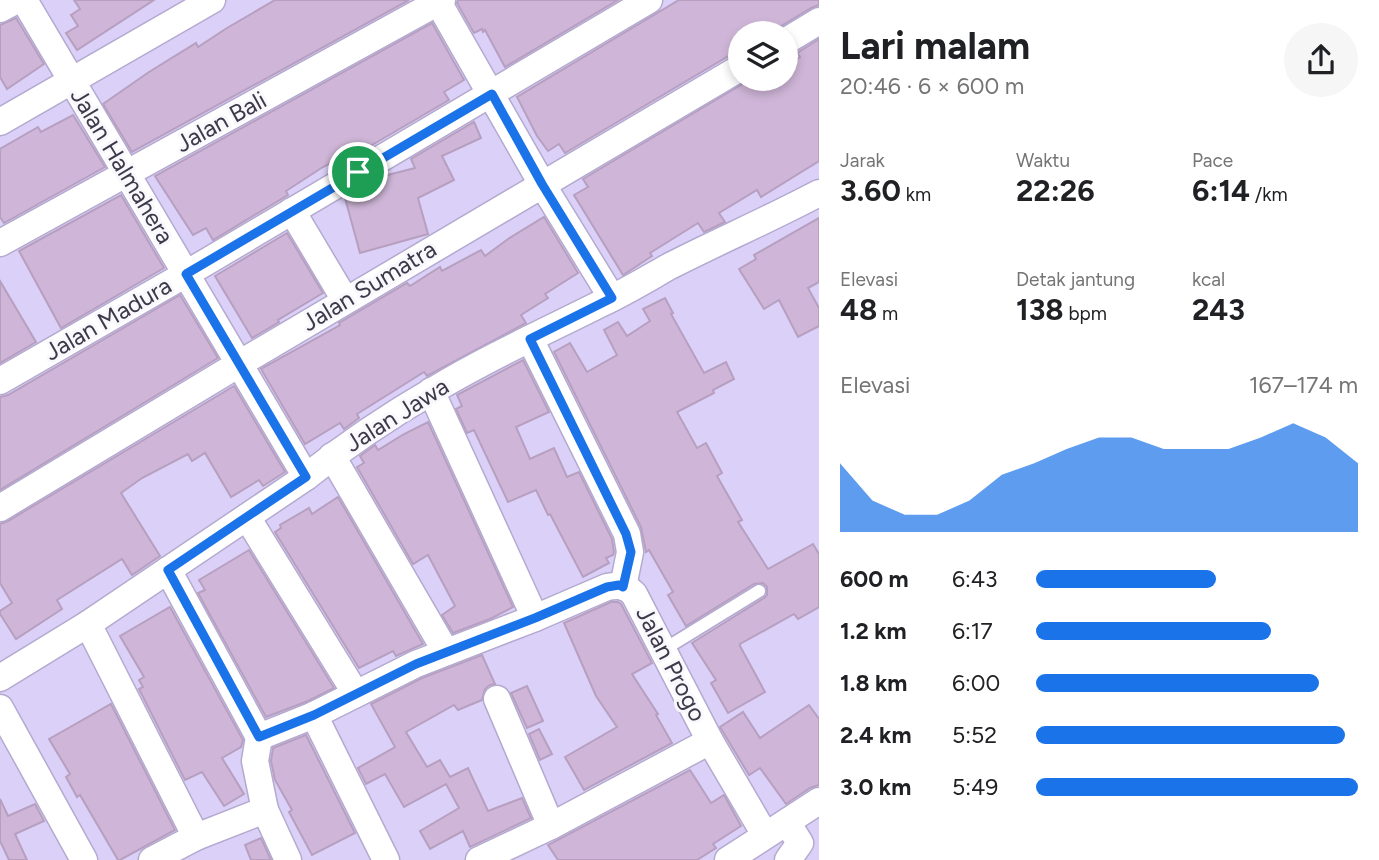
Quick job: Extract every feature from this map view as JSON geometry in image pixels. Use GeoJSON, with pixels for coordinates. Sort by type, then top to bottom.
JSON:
{"type":"FeatureCollection","features":[{"type":"Feature","properties":{"kind":"street"},"geometry":{"type":"LineString","coordinates":[[0,9],[17,0]]}},
{"type":"Feature","properties":{"kind":"street","name":"Jalan Halmahera"},"geometry":{"type":"LineString","coordinates":[[24,0],[306,477]]}},
{"type":"Feature","properties":{"kind":"street"},"geometry":{"type":"LineString","coordinates":[[0,122],[212,0]]}},
{"type":"Feature","properties":{"kind":"street","name":"Jalan Madura"},"geometry":{"type":"LineString","coordinates":[[0,381],[649,0]]}},
{"type":"Feature","properties":{"kind":"street"},"geometry":{"type":"LineString","coordinates":[[439,1],[542,184],[612,298]]}},
{"type":"Feature","properties":{"kind":"street","name":"Jalan Bali"},"geometry":{"type":"LineString","coordinates":[[0,243],[439,1]]}},
{"type":"Feature","properties":{"kind":"street"},"geometry":{"type":"LineString","coordinates":[[798,34],[819,21]]}},
{"type":"Feature","properties":{"kind":"street","name":"Jalan Sumatra"},"geometry":{"type":"LineString","coordinates":[[0,508],[239,363],[728,75]]}},
{"type":"Feature","properties":{"kind":"street","name":"Jalan Jawa"},"geometry":{"type":"LineString","coordinates":[[0,678],[88,624],[431,391],[671,266],[819,194]]}},
{"type":"Feature","properties":{"kind":"street"},"geometry":{"type":"LineString","coordinates":[[292,211],[345,300]]}},
{"type":"Feature","properties":{"kind":"street"},"geometry":{"type":"LineString","coordinates":[[530,339],[626,534],[631,552],[623,587]]}},
{"type":"Feature","properties":{"kind":"street"},"geometry":{"type":"LineString","coordinates":[[431,391],[535,618]]}},
{"type":"Feature","properties":{"kind":"street"},"geometry":{"type":"LineString","coordinates":[[332,456],[446,652]]}},
{"type":"Feature","properties":{"kind":"street"},"geometry":{"type":"LineString","coordinates":[[247,517],[356,694]]}},
{"type":"Feature","properties":{"kind":"street"},"geometry":{"type":"LineString","coordinates":[[168,570],[259,737],[256,761],[265,810],[288,860]]}},
{"type":"Feature","properties":{"kind":"street","name":"Jalan Progo"},"geometry":{"type":"LineString","coordinates":[[259,737],[314,715],[416,664],[607,587],[619,585],[634,594],[710,741],[776,828],[800,843],[788,860]]}},
{"type":"Feature","properties":{"kind":"street"},"geometry":{"type":"LineString","coordinates":[[88,624],[196,837]]}},
{"type":"Feature","properties":{"kind":"street"},"geometry":{"type":"LineString","coordinates":[[496,699],[551,826]]}},
{"type":"Feature","properties":{"kind":"street"},"geometry":{"type":"LineString","coordinates":[[0,708],[84,860]]}},
{"type":"Feature","properties":{"kind":"street"},"geometry":{"type":"LineString","coordinates":[[314,715],[386,860]]}},
{"type":"Feature","properties":{"kind":"street"},"geometry":{"type":"LineString","coordinates":[[479,860],[551,826],[710,741]]}},
{"type":"Feature","properties":{"kind":"street"},"geometry":{"type":"LineString","coordinates":[[727,860],[819,801]]}},
{"type":"Feature","properties":{"kind":"street"},"geometry":{"type":"LineString","coordinates":[[152,860],[196,837],[265,810]]}},
{"type":"Feature","properties":{"kind":"lane"},"geometry":{"type":"LineString","coordinates":[[663,650],[759,591]]}},
{"type":"Feature","properties":{"kind":"building"},"geometry":{"type":"Polygon","coordinates":[[[74,0],[154,0],[77,50],[66,33],[78,26],[71,15],[80,9],[74,0]]]}},
{"type":"Feature","properties":{"kind":"building"},"geometry":{"type":"Polygon","coordinates":[[[275,0],[409,0],[132,152],[103,104],[196,43],[198,47],[275,0]]]}},
{"type":"Feature","properties":{"kind":"building"},"geometry":{"type":"Polygon","coordinates":[[[458,0],[618,0],[505,67],[485,30],[474,33],[457,3],[458,0]]]}},
{"type":"Feature","properties":{"kind":"building"},"geometry":{"type":"Polygon","coordinates":[[[679,0],[819,0],[819,5],[790,21],[728,21],[728,56],[565,153],[559,144],[548,151],[517,97],[679,0]]]}},
{"type":"Feature","properties":{"kind":"building"},"geometry":{"type":"Polygon","coordinates":[[[16,18],[44,64],[7,89],[0,77],[0,25],[16,18]]]}},
{"type":"Feature","properties":{"kind":"building"},"geometry":{"type":"Polygon","coordinates":[[[432,23],[464,80],[444,92],[449,100],[336,166],[335,161],[323,167],[286,191],[288,195],[213,240],[206,228],[193,235],[155,176],[432,23]]]}},
{"type":"Feature","properties":{"kind":"building"},"geometry":{"type":"Polygon","coordinates":[[[819,39],[819,161],[761,197],[757,190],[719,213],[725,222],[704,232],[698,223],[650,253],[652,256],[623,275],[574,195],[588,187],[583,179],[731,91],[798,91],[798,52],[819,39]]]}},
{"type":"Feature","properties":{"kind":"building"},"geometry":{"type":"Polygon","coordinates":[[[73,115],[105,167],[4,223],[0,217],[0,149],[38,127],[41,132],[73,115]]]}},
{"type":"Feature","properties":{"kind":"building"},"geometry":{"type":"Polygon","coordinates":[[[474,122],[481,138],[442,156],[454,180],[418,198],[428,234],[360,253],[345,198],[380,177],[415,168],[411,159],[474,122]]]}},
{"type":"Feature","properties":{"kind":"building"},"geometry":{"type":"Polygon","coordinates":[[[121,195],[164,268],[61,328],[19,251],[121,195]]]}},
{"type":"Feature","properties":{"kind":"building"},"geometry":{"type":"Polygon","coordinates":[[[544,217],[578,273],[545,294],[548,298],[521,315],[526,323],[427,376],[424,372],[357,414],[359,418],[344,429],[340,423],[305,444],[261,369],[340,325],[339,323],[407,283],[410,286],[440,267],[442,271],[481,250],[485,256],[544,217]]]}},
{"type":"Feature","properties":{"kind":"building"},"geometry":{"type":"Polygon","coordinates":[[[819,218],[819,282],[808,288],[819,308],[819,326],[798,337],[779,300],[764,309],[739,269],[756,259],[754,255],[819,218]]]}},
{"type":"Feature","properties":{"kind":"building"},"geometry":{"type":"Polygon","coordinates":[[[287,233],[323,293],[252,338],[215,276],[287,233]]]}},
{"type":"Feature","properties":{"kind":"building"},"geometry":{"type":"Polygon","coordinates":[[[0,281],[36,342],[0,363],[0,281]]]}},
{"type":"Feature","properties":{"kind":"building"},"geometry":{"type":"Polygon","coordinates":[[[180,295],[218,358],[0,490],[0,397],[8,395],[180,295]]]}},
{"type":"Feature","properties":{"kind":"building"},"geometry":{"type":"Polygon","coordinates":[[[665,298],[704,373],[726,362],[734,379],[677,412],[697,448],[706,443],[722,473],[717,476],[742,520],[738,522],[768,569],[813,544],[819,554],[819,607],[798,619],[794,614],[740,644],[765,692],[728,713],[711,683],[716,680],[692,643],[764,598],[767,595],[767,587],[763,583],[754,584],[686,626],[668,595],[673,592],[649,550],[646,552],[641,527],[554,352],[570,343],[587,372],[617,355],[604,330],[618,322],[627,336],[650,321],[643,309],[665,298]]]}},
{"type":"Feature","properties":{"kind":"building"},"geometry":{"type":"Polygon","coordinates":[[[523,360],[549,412],[516,427],[530,459],[554,448],[567,477],[579,472],[612,539],[614,552],[606,558],[609,563],[583,577],[536,490],[508,502],[474,430],[467,433],[456,409],[462,406],[457,395],[523,360]]]}},
{"type":"Feature","properties":{"kind":"building"},"geometry":{"type":"Polygon","coordinates":[[[234,386],[285,472],[263,486],[259,480],[231,497],[205,453],[192,461],[188,454],[142,478],[121,493],[160,556],[132,575],[122,559],[57,600],[62,609],[16,639],[0,614],[0,611],[12,603],[0,583],[0,524],[234,386]]]}},
{"type":"Feature","properties":{"kind":"building"},"geometry":{"type":"Polygon","coordinates":[[[428,422],[513,607],[453,633],[442,615],[455,606],[428,555],[413,564],[357,467],[364,463],[360,456],[375,445],[378,450],[428,422]]]}},
{"type":"Feature","properties":{"kind":"building"},"geometry":{"type":"Polygon","coordinates":[[[338,497],[423,644],[396,656],[393,651],[359,668],[275,532],[281,528],[280,525],[309,508],[312,514],[338,497]]]}},
{"type":"Feature","properties":{"kind":"building"},"geometry":{"type":"Polygon","coordinates":[[[249,550],[334,688],[266,717],[198,593],[205,590],[199,580],[249,550]]]}},
{"type":"Feature","properties":{"kind":"building"},"geometry":{"type":"Polygon","coordinates":[[[611,602],[621,604],[652,663],[632,674],[658,714],[656,715],[672,743],[584,790],[565,757],[617,727],[596,696],[564,623],[611,602]]]}},
{"type":"Feature","properties":{"kind":"building"},"geometry":{"type":"Polygon","coordinates":[[[170,607],[243,740],[241,747],[222,758],[244,794],[224,806],[202,772],[185,780],[139,689],[143,687],[139,680],[144,677],[120,636],[170,607]]]}},
{"type":"Feature","properties":{"kind":"building"},"geometry":{"type":"Polygon","coordinates":[[[482,655],[495,684],[485,689],[482,700],[458,710],[454,705],[406,732],[427,767],[440,760],[450,777],[468,768],[488,811],[522,798],[531,818],[470,847],[463,831],[430,849],[420,831],[459,808],[446,784],[404,807],[385,774],[366,784],[358,768],[395,747],[371,704],[422,678],[482,655]]]}},
{"type":"Feature","properties":{"kind":"building"},"geometry":{"type":"Polygon","coordinates":[[[527,686],[543,721],[527,728],[511,693],[527,686]]]}},
{"type":"Feature","properties":{"kind":"building"},"geometry":{"type":"Polygon","coordinates":[[[111,704],[175,830],[120,860],[80,795],[77,797],[66,777],[70,774],[49,739],[111,704]]]}},
{"type":"Feature","properties":{"kind":"building"},"geometry":{"type":"Polygon","coordinates":[[[809,705],[819,719],[819,785],[786,804],[760,768],[749,775],[720,727],[743,712],[760,738],[809,705]]]}},
{"type":"Feature","properties":{"kind":"building"},"geometry":{"type":"Polygon","coordinates":[[[539,729],[552,754],[540,760],[529,734],[539,729]]]}},
{"type":"Feature","properties":{"kind":"building"},"geometry":{"type":"Polygon","coordinates":[[[306,735],[355,833],[312,855],[275,780],[271,761],[273,748],[306,735]]]}},
{"type":"Feature","properties":{"kind":"building"},"geometry":{"type":"Polygon","coordinates":[[[690,770],[711,803],[724,795],[741,826],[713,844],[716,848],[697,860],[558,860],[548,845],[690,770]]]}},
{"type":"Feature","properties":{"kind":"building"},"geometry":{"type":"Polygon","coordinates":[[[0,799],[8,816],[35,804],[44,821],[15,834],[27,860],[9,860],[0,841],[0,799]]]}},
{"type":"Feature","properties":{"kind":"building"},"geometry":{"type":"Polygon","coordinates":[[[261,838],[271,860],[251,860],[245,845],[261,838]]]}},
{"type":"Feature","properties":{"kind":"route"},"geometry":{"type":"LineString","coordinates":[[492,94],[542,184],[612,298],[530,339],[619,517],[631,552],[623,587],[607,587],[416,664],[314,715],[259,737],[168,570],[306,477],[186,274],[358,172],[492,94]]}}]}
